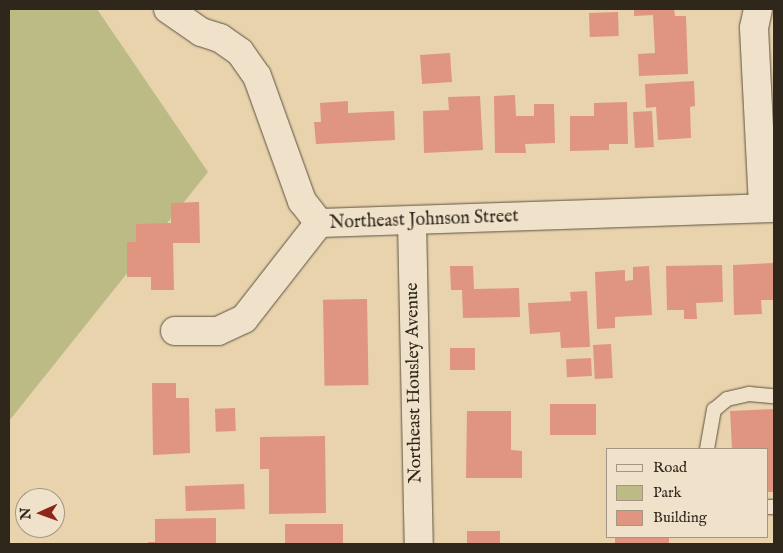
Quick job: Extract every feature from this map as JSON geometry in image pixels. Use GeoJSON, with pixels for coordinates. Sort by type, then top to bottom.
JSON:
{"type":"FeatureCollection","features":[{"type":"Feature","properties":{"kind":"street","name":"Northeast Johnson Street"},"geometry":{"type":"LineString","coordinates":[[168,9],[201,32],[220,38],[240,52],[257,76],[302,201],[319,223],[412,222],[768,208]]}},
{"type":"Feature","properties":{"kind":"street"},"geometry":{"type":"LineString","coordinates":[[758,9],[754,28],[768,208]]}},
{"type":"Feature","properties":{"kind":"street","name":"Northeast Housley Avenue"},"geometry":{"type":"LineString","coordinates":[[412,222],[419,544]]}},
{"type":"Feature","properties":{"kind":"street"},"geometry":{"type":"LineString","coordinates":[[175,332],[218,331],[244,319],[319,223]]}},
{"type":"Feature","properties":{"kind":"lane"},"geometry":{"type":"LineString","coordinates":[[707,448],[714,410],[727,399],[750,394],[774,396]]}},
{"type":"Feature","properties":{"kind":"green space"},"geometry":{"type":"Polygon","coordinates":[[[9,9],[97,9],[208,172],[9,421],[9,9]]]}},
{"type":"Feature","properties":{"kind":"building"},"geometry":{"type":"Polygon","coordinates":[[[634,9],[674,9],[675,16],[686,16],[688,74],[639,76],[638,54],[655,53],[653,15],[634,16],[634,9]]]}},
{"type":"Feature","properties":{"kind":"building"},"geometry":{"type":"Polygon","coordinates":[[[618,12],[619,36],[590,37],[589,13],[618,12]]]}},
{"type":"Feature","properties":{"kind":"building"},"geometry":{"type":"Polygon","coordinates":[[[450,53],[452,82],[422,84],[420,55],[450,53]]]}},
{"type":"Feature","properties":{"kind":"building"},"geometry":{"type":"Polygon","coordinates":[[[694,81],[695,106],[690,107],[691,138],[658,140],[656,107],[646,108],[645,84],[694,81]]]}},
{"type":"Feature","properties":{"kind":"building"},"geometry":{"type":"Polygon","coordinates":[[[515,95],[516,116],[534,116],[534,104],[554,104],[555,143],[525,144],[526,153],[495,153],[494,96],[515,95]]]}},
{"type":"Feature","properties":{"kind":"building"},"geometry":{"type":"Polygon","coordinates":[[[480,96],[483,150],[424,153],[423,111],[449,110],[448,97],[480,96]]]}},
{"type":"Feature","properties":{"kind":"building"},"geometry":{"type":"Polygon","coordinates":[[[348,101],[348,113],[394,111],[395,140],[316,144],[314,122],[321,122],[320,103],[348,101]]]}},
{"type":"Feature","properties":{"kind":"building"},"geometry":{"type":"Polygon","coordinates":[[[627,102],[628,144],[609,144],[609,150],[570,151],[570,116],[594,116],[594,103],[627,102]]]}},
{"type":"Feature","properties":{"kind":"building"},"geometry":{"type":"Polygon","coordinates":[[[652,111],[654,147],[635,148],[633,112],[652,111]]]}},
{"type":"Feature","properties":{"kind":"building"},"geometry":{"type":"Polygon","coordinates":[[[199,202],[200,243],[173,243],[174,290],[151,290],[151,277],[127,277],[127,242],[136,242],[136,224],[171,223],[171,203],[199,202]]]}},
{"type":"Feature","properties":{"kind":"building"},"geometry":{"type":"Polygon","coordinates":[[[774,263],[774,300],[761,300],[762,314],[734,315],[733,265],[774,263]]]}},
{"type":"Feature","properties":{"kind":"building"},"geometry":{"type":"Polygon","coordinates":[[[722,265],[723,302],[696,303],[697,319],[684,319],[684,310],[667,310],[666,266],[722,265]]]}},
{"type":"Feature","properties":{"kind":"building"},"geometry":{"type":"Polygon","coordinates":[[[450,266],[473,266],[474,289],[519,288],[520,317],[463,318],[462,290],[451,290],[450,266]]]}},
{"type":"Feature","properties":{"kind":"building"},"geometry":{"type":"Polygon","coordinates":[[[649,266],[652,315],[615,317],[615,328],[597,329],[595,272],[625,270],[625,281],[633,280],[633,267],[649,266]]]}},
{"type":"Feature","properties":{"kind":"building"},"geometry":{"type":"Polygon","coordinates":[[[587,291],[590,347],[561,348],[560,332],[530,334],[528,303],[571,301],[570,292],[587,291]]]}},
{"type":"Feature","properties":{"kind":"building"},"geometry":{"type":"Polygon","coordinates":[[[367,299],[369,385],[325,386],[323,300],[367,299]]]}},
{"type":"Feature","properties":{"kind":"building"},"geometry":{"type":"Polygon","coordinates":[[[611,344],[613,378],[595,379],[593,345],[611,344]]]}},
{"type":"Feature","properties":{"kind":"building"},"geometry":{"type":"Polygon","coordinates":[[[450,348],[475,348],[475,370],[450,370],[450,348]]]}},
{"type":"Feature","properties":{"kind":"building"},"geometry":{"type":"Polygon","coordinates":[[[591,358],[592,376],[567,377],[566,359],[591,358]]]}},
{"type":"Feature","properties":{"kind":"building"},"geometry":{"type":"Polygon","coordinates":[[[152,383],[176,383],[176,398],[189,398],[190,453],[153,455],[152,383]]]}},
{"type":"Feature","properties":{"kind":"building"},"geometry":{"type":"Polygon","coordinates":[[[550,404],[596,404],[596,435],[550,435],[550,404]]]}},
{"type":"Feature","properties":{"kind":"building"},"geometry":{"type":"Polygon","coordinates":[[[235,408],[236,431],[216,432],[215,409],[235,408]]]}},
{"type":"Feature","properties":{"kind":"building"},"geometry":{"type":"Polygon","coordinates":[[[774,409],[774,492],[768,492],[768,448],[732,448],[730,411],[774,409]]]}},
{"type":"Feature","properties":{"kind":"building"},"geometry":{"type":"Polygon","coordinates":[[[467,411],[511,411],[511,450],[522,451],[522,478],[466,478],[467,411]]]}},
{"type":"Feature","properties":{"kind":"building"},"geometry":{"type":"Polygon","coordinates":[[[325,436],[326,513],[269,514],[269,469],[260,469],[260,437],[325,436]]]}},
{"type":"Feature","properties":{"kind":"building"},"geometry":{"type":"Polygon","coordinates":[[[244,484],[245,509],[186,511],[185,486],[244,484]]]}},
{"type":"Feature","properties":{"kind":"building"},"geometry":{"type":"Polygon","coordinates":[[[216,518],[216,544],[148,544],[148,542],[155,542],[155,519],[216,518]]]}},
{"type":"Feature","properties":{"kind":"building"},"geometry":{"type":"Polygon","coordinates":[[[285,524],[343,524],[343,544],[285,544],[285,524]]]}},
{"type":"Feature","properties":{"kind":"building"},"geometry":{"type":"Polygon","coordinates":[[[467,531],[500,531],[500,544],[467,544],[467,531]]]}},
{"type":"Feature","properties":{"kind":"building"},"geometry":{"type":"Polygon","coordinates":[[[615,538],[669,538],[669,544],[615,544],[615,538]]]}}]}
